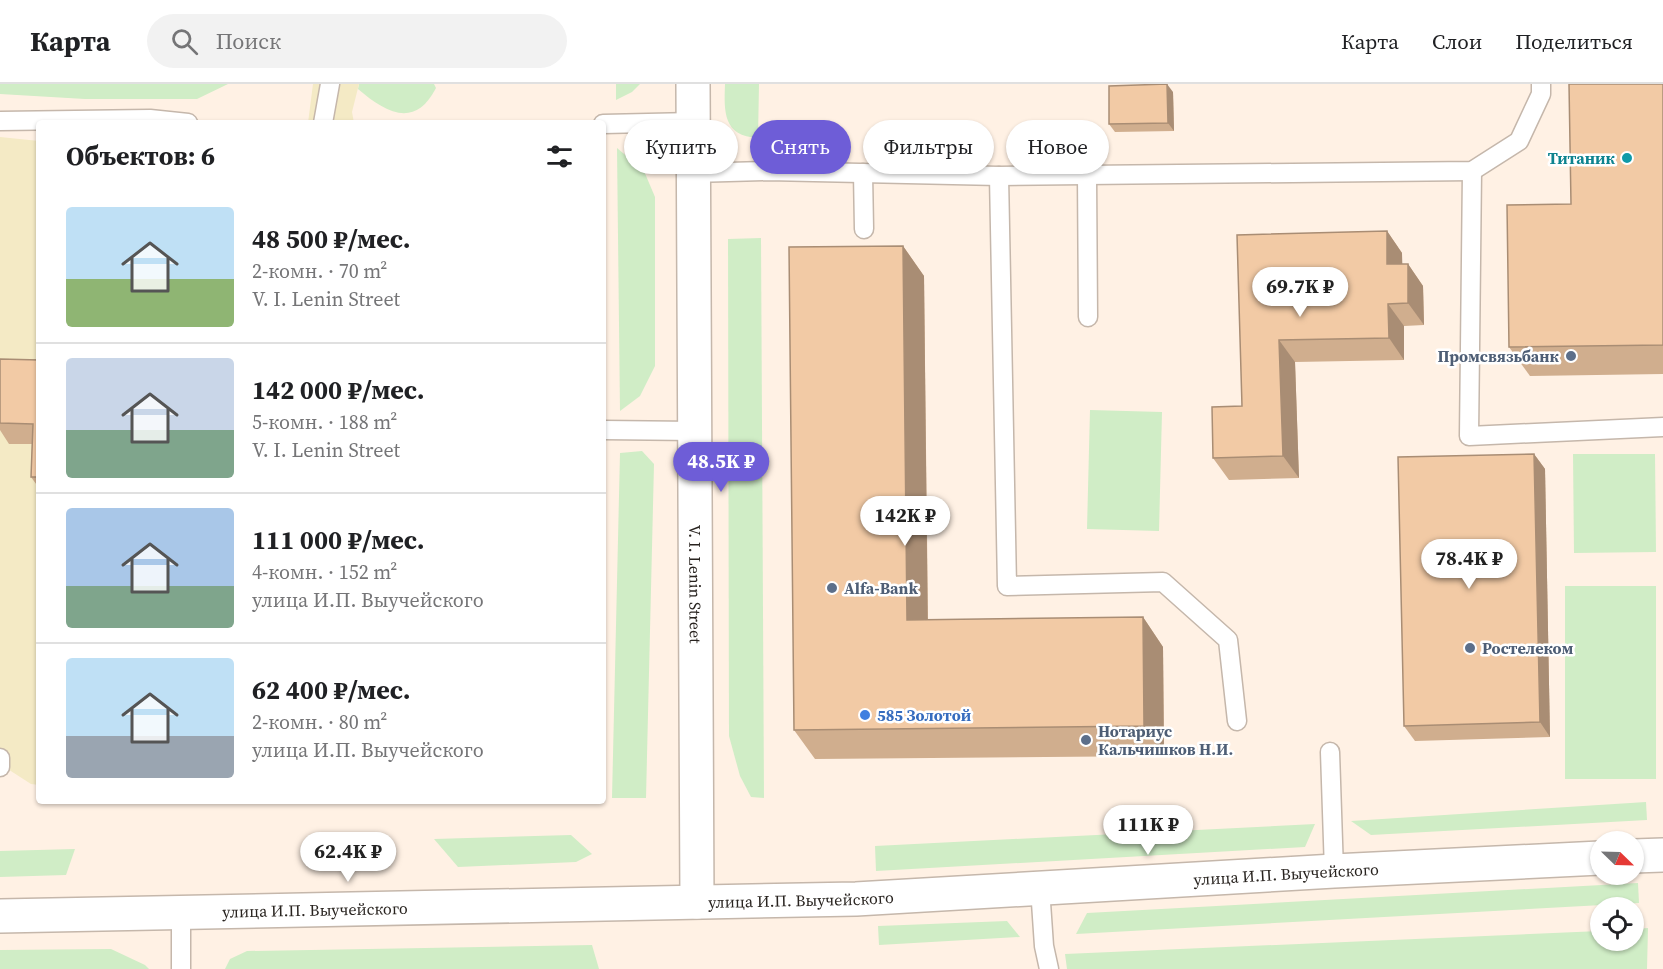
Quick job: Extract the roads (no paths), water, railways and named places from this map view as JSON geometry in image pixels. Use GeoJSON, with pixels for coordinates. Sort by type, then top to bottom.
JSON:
{"type":"FeatureCollection","features":[{"type":"Feature","properties":{"kind":"main road","name":"V. I. Lenin Street"},"geometry":{"type":"LineString","coordinates":[[693,84],[693,120]]}},
{"type":"Feature","properties":{"kind":"main road","name":"V. I. Lenin Street"},"geometry":{"type":"LineString","coordinates":[[693,174],[697,902]]}},
{"type":"Feature","properties":{"kind":"main road"},"geometry":{"type":"LineString","coordinates":[[1644,856],[1663,855]]}},
{"type":"Feature","properties":{"kind":"main road","name":"улица И.П. Выучейского"},"geometry":{"type":"LineString","coordinates":[[0,916],[856,899],[1590,858]]}},
{"type":"Feature","properties":{"kind":"lane"},"geometry":{"type":"LineString","coordinates":[[324,120],[330,84]]}},
{"type":"Feature","properties":{"kind":"lane"},"geometry":{"type":"LineString","coordinates":[[908,174],[999,176],[1472,171],[1519,141],[1541,94],[1541,84]]}},
{"type":"Feature","properties":{"kind":"lane"},"geometry":{"type":"LineString","coordinates":[[75,120],[160,120]]}},
{"type":"Feature","properties":{"kind":"lane"},"geometry":{"type":"LineString","coordinates":[[0,121],[36,121]]}},
{"type":"Feature","properties":{"kind":"lane"},"geometry":{"type":"LineString","coordinates":[[606,124],[624,124]]}},
{"type":"Feature","properties":{"kind":"lane"},"geometry":{"type":"LineString","coordinates":[[1472,171],[1469,436],[1663,427]]}},
{"type":"Feature","properties":{"kind":"lane"},"geometry":{"type":"LineString","coordinates":[[738,172],[863,173]]}},
{"type":"Feature","properties":{"kind":"lane"},"geometry":{"type":"LineString","coordinates":[[863,174],[864,230]]}},
{"type":"Feature","properties":{"kind":"lane"},"geometry":{"type":"LineString","coordinates":[[1087,175],[1088,317]]}},
{"type":"Feature","properties":{"kind":"lane"},"geometry":{"type":"LineString","coordinates":[[999,176],[1007,586],[1163,582],[1228,640],[1237,721]]}},
{"type":"Feature","properties":{"kind":"lane"},"geometry":{"type":"LineString","coordinates":[[606,430],[695,431]]}},
{"type":"Feature","properties":{"kind":"lane"},"geometry":{"type":"LineString","coordinates":[[1330,752],[1334,871]]}},
{"type":"Feature","properties":{"kind":"lane"},"geometry":{"type":"LineString","coordinates":[[0,758],[0,768]]}},
{"type":"Feature","properties":{"kind":"lane"},"geometry":{"type":"LineString","coordinates":[[1040,888],[1044,946],[1049,969]]}},
{"type":"Feature","properties":{"kind":"lane"},"geometry":{"type":"LineString","coordinates":[[181,912],[181,969]]}},
{"type":"Feature","properties":{"kind":"place","name":"Титаник"},"geometry":{"type":"Point","coordinates":[1627,158]}},
{"type":"Feature","properties":{"kind":"place","name":"Промсвязьбанк"},"geometry":{"type":"Point","coordinates":[1571,356]}},
{"type":"Feature","properties":{"kind":"place","name":"Alfa-Bank"},"geometry":{"type":"Point","coordinates":[832,588]}},
{"type":"Feature","properties":{"kind":"place","name":"Ростелеком"},"geometry":{"type":"Point","coordinates":[1470,648]}},
{"type":"Feature","properties":{"kind":"place","name":"585 Золотой"},"geometry":{"type":"Point","coordinates":[865,715]}},
{"type":"Feature","properties":{"kind":"place","name":"Нотариус Кальчишков Н.И."},"geometry":{"type":"Point","coordinates":[1086,740]}}]}
